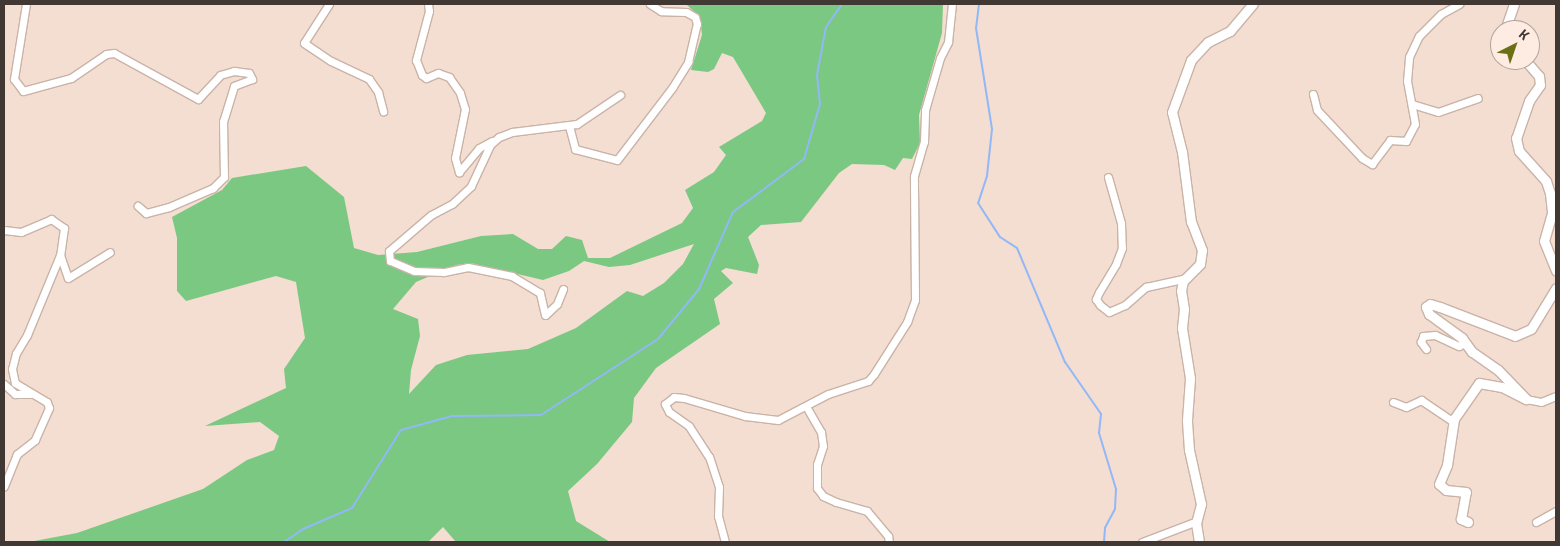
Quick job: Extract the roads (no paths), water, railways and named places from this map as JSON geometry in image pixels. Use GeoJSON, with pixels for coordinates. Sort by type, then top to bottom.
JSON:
{"type":"FeatureCollection","features":[{"type":"Feature","properties":{"kind":"street"},"geometry":{"type":"LineString","coordinates":[[26,4],[14,79],[23,91],[71,78],[106,54],[114,53],[198,99],[220,75],[234,71],[249,73],[252,79],[234,86],[222,121],[224,177],[213,188],[169,207],[146,213],[138,206]]}},
{"type":"Feature","properties":{"kind":"street"},"geometry":{"type":"LineString","coordinates":[[329,4],[304,43],[331,61],[369,80],[378,92],[383,111]]}},
{"type":"Feature","properties":{"kind":"street"},"geometry":{"type":"LineString","coordinates":[[428,4],[429,11],[416,60],[422,75],[426,78],[438,74],[449,77],[460,93],[465,110],[455,158],[459,172],[479,148],[498,137],[512,132],[569,126],[620,96]]}},
{"type":"Feature","properties":{"kind":"street"},"geometry":{"type":"LineString","coordinates":[[569,126],[575,149],[617,160],[672,88],[688,62],[697,24],[695,17],[686,12],[660,11],[650,4]]}},
{"type":"Feature","properties":{"kind":"street"},"geometry":{"type":"LineString","coordinates":[[725,542],[718,516],[719,487],[713,466],[689,426],[669,412],[665,404],[668,399],[684,398],[744,416],[778,420],[807,408],[828,394],[868,381],[912,311],[915,289],[914,176],[924,142],[925,110],[948,42],[952,4]]}},
{"type":"Feature","properties":{"kind":"street"},"geometry":{"type":"LineString","coordinates":[[1199,542],[1197,521],[1201,504],[1189,450],[1187,420],[1190,378],[1182,328],[1184,309],[1180,291],[1187,278],[1200,264],[1202,250],[1191,222],[1182,152],[1172,112],[1191,60],[1208,42],[1230,31],[1253,4]]}},
{"type":"Feature","properties":{"kind":"street"},"geometry":{"type":"LineString","coordinates":[[1313,94],[1317,110],[1362,158],[1372,164],[1381,148],[1390,140],[1406,141],[1415,124],[1408,81],[1409,57],[1419,36],[1441,14],[1459,4]]}},
{"type":"Feature","properties":{"kind":"street"},"geometry":{"type":"LineString","coordinates":[[1508,20],[1514,4]]}},
{"type":"Feature","properties":{"kind":"street"},"geometry":{"type":"LineString","coordinates":[[1534,70],[1539,76],[1540,86],[1529,101],[1516,138],[1518,151],[1546,181],[1550,193],[1552,213],[1544,241],[1556,271]]}},
{"type":"Feature","properties":{"kind":"street"},"geometry":{"type":"LineString","coordinates":[[1412,104],[1438,112],[1478,98]]}},
{"type":"Feature","properties":{"kind":"street"},"geometry":{"type":"LineString","coordinates":[[498,137],[490,145],[470,186],[452,204],[431,215],[394,245],[389,251],[390,260],[414,271],[444,272],[468,267],[512,276],[540,293],[545,315],[557,304],[563,289]]}},
{"type":"Feature","properties":{"kind":"street"},"geometry":{"type":"LineString","coordinates":[[1108,176],[1120,223],[1122,248],[1116,264],[1098,292],[1096,299],[1100,305],[1109,312],[1125,304],[1146,287],[1187,278]]}},
{"type":"Feature","properties":{"kind":"street"},"geometry":{"type":"LineString","coordinates":[[4,230],[21,232],[56,220],[64,228],[60,255],[27,335],[16,353],[12,369],[15,382],[30,394],[47,402],[46,421],[35,440],[17,454],[4,486]]}},
{"type":"Feature","properties":{"kind":"street"},"geometry":{"type":"LineString","coordinates":[[60,255],[68,278],[110,252]]}},
{"type":"Feature","properties":{"kind":"street"},"geometry":{"type":"LineString","coordinates":[[1526,399],[1498,370],[1472,352],[1426,307],[1430,304],[1440,307],[1515,336],[1530,329],[1556,288]]}},
{"type":"Feature","properties":{"kind":"street"},"geometry":{"type":"LineString","coordinates":[[1426,349],[1421,342],[1423,336],[1435,335],[1459,346],[1464,343]]}},
{"type":"Feature","properties":{"kind":"street"},"geometry":{"type":"LineString","coordinates":[[1468,522],[1461,519],[1466,492],[1446,490],[1439,484],[1447,465],[1454,419],[1479,383],[1502,387],[1526,399],[1541,402],[1556,396]]}},
{"type":"Feature","properties":{"kind":"street"},"geometry":{"type":"LineString","coordinates":[[4,384],[15,394],[30,394]]}},
{"type":"Feature","properties":{"kind":"street"},"geometry":{"type":"LineString","coordinates":[[1393,402],[1406,407],[1421,400],[1451,420],[1454,419]]}},
{"type":"Feature","properties":{"kind":"street"},"geometry":{"type":"LineString","coordinates":[[807,408],[821,432],[823,446],[817,464],[817,488],[823,496],[836,502],[867,511],[888,536],[889,542]]}},
{"type":"Feature","properties":{"kind":"street"},"geometry":{"type":"LineString","coordinates":[[1536,522],[1556,511]]}},
{"type":"Feature","properties":{"kind":"street"},"geometry":{"type":"LineString","coordinates":[[1142,542],[1197,521]]}},
{"type":"Feature","properties":{"kind":"waterway"},"geometry":{"type":"LineString","coordinates":[[284,542],[303,529],[352,508],[401,430],[452,416],[541,415],[658,339],[699,289],[733,212],[804,159],[820,104],[817,75],[826,27],[842,4]]}},
{"type":"Feature","properties":{"kind":"waterway"},"geometry":{"type":"LineString","coordinates":[[979,4],[976,28],[992,129],[987,176],[978,203],[1000,237],[1017,248],[1065,362],[1101,414],[1099,433],[1116,489],[1115,509],[1105,528],[1104,542]]}}]}
